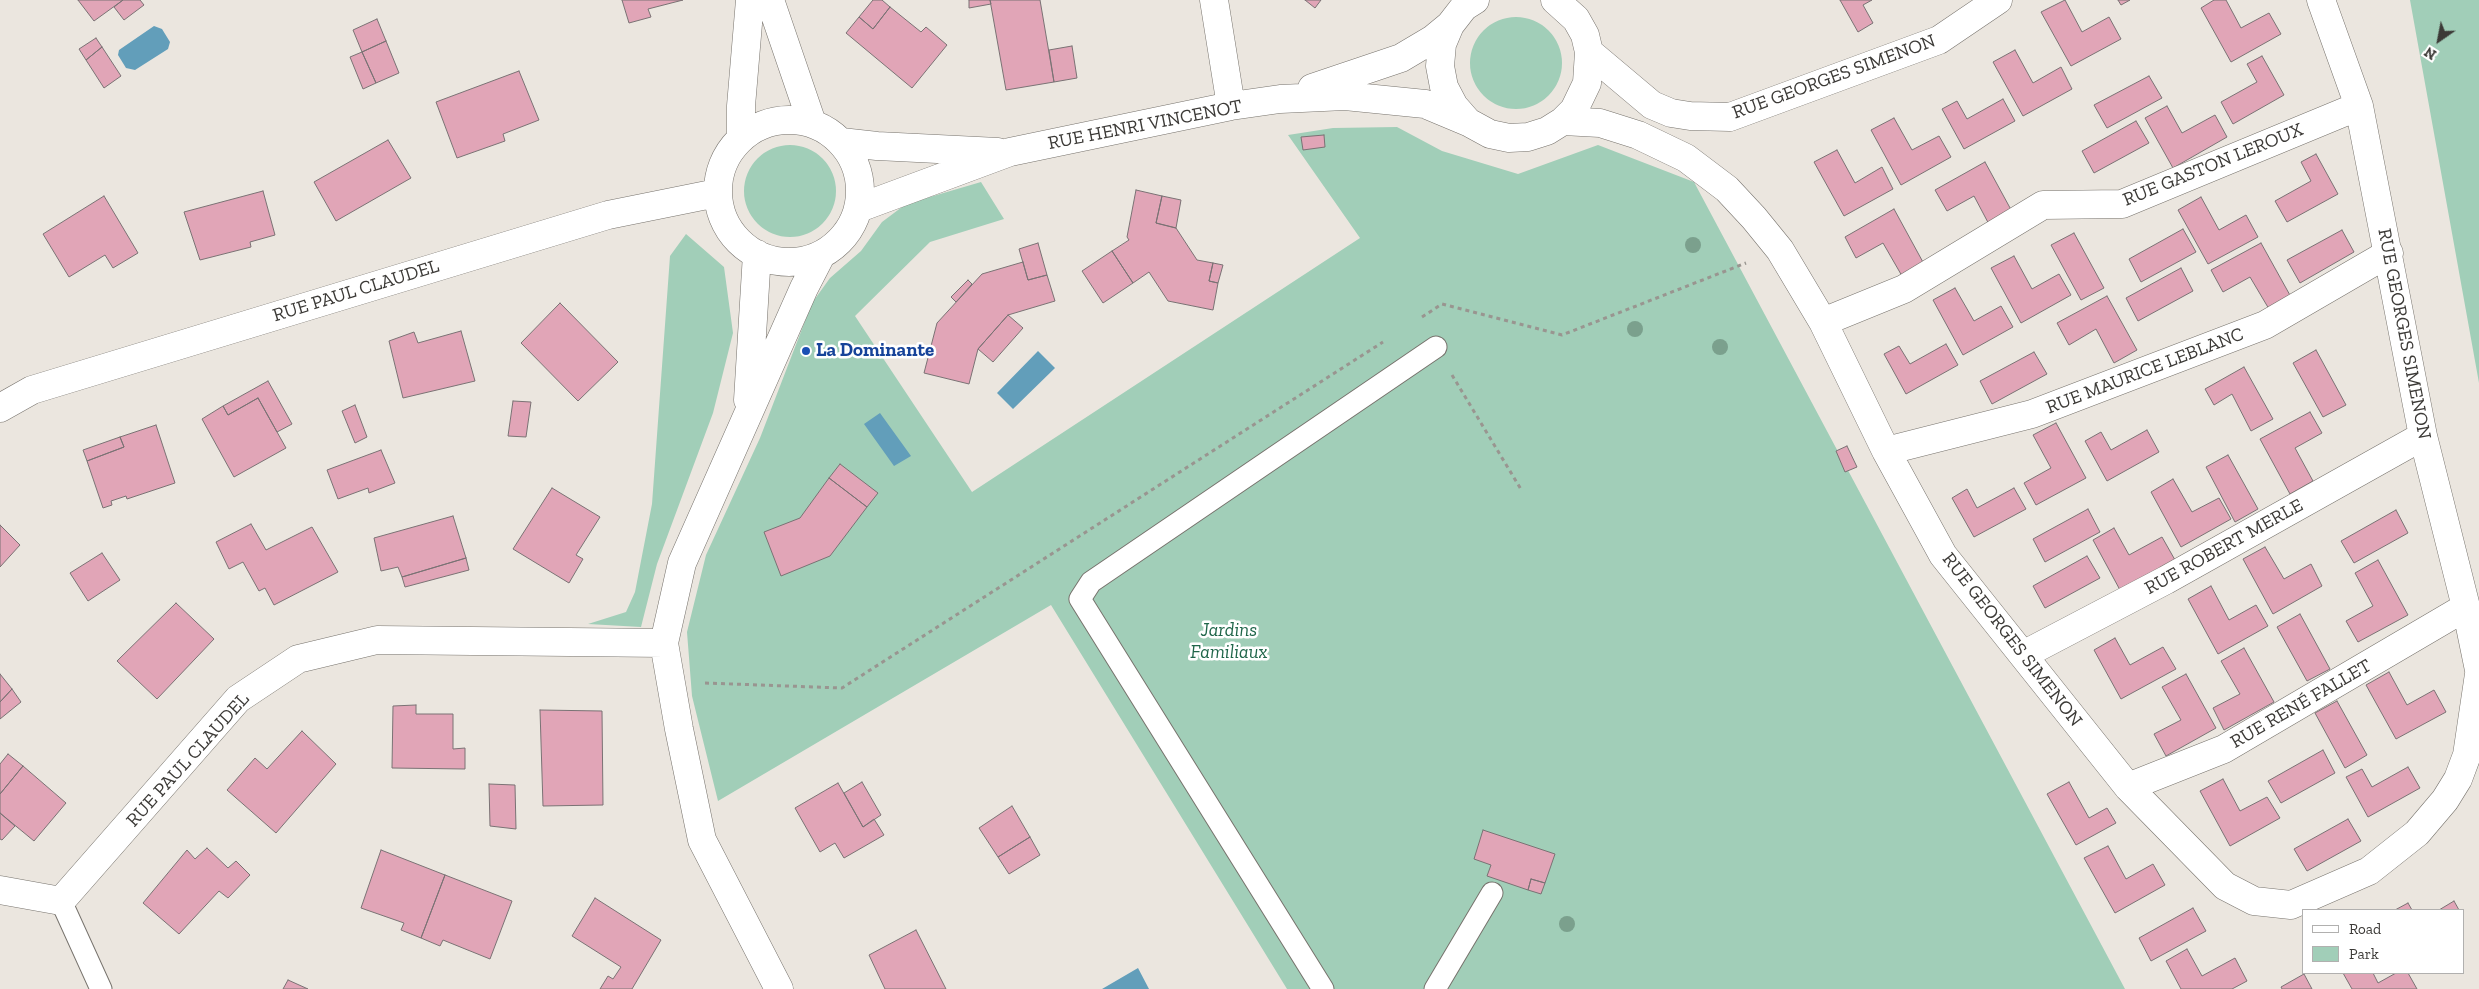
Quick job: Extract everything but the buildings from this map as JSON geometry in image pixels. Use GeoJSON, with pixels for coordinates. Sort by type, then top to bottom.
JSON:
{"type":"FeatureCollection","features":[{"type":"Feature","properties":{"kind":"street"},"geometry":{"type":"LineString","coordinates":[[741,138],[741,106],[750,0]]}},
{"type":"Feature","properties":{"kind":"street"},"geometry":{"type":"LineString","coordinates":[[770,0],[812,123]]}},
{"type":"Feature","properties":{"kind":"street"},"geometry":{"type":"LineString","coordinates":[[1214,0],[1231,106]]}},
{"type":"Feature","properties":{"kind":"street","name":"RUE HENRI VINCENOT"},"geometry":{"type":"LineString","coordinates":[[1280,99],[1401,58],[1433,40],[1464,8],[1475,0]]}},
{"type":"Feature","properties":{"kind":"street","name":"RUE HENRI VINCENOT"},"geometry":{"type":"LineString","coordinates":[[859,208],[1010,152],[1231,106],[1280,99],[1345,96],[1425,104],[1468,122],[1490,134],[1509,138],[1528,137],[1546,131],[1563,121],[1574,110],[1587,83],[1589,52],[1585,35],[1576,19],[1555,0]]}},
{"type":"Feature","properties":{"kind":"street","name":"RUE GEORGES SIMENON"},"geometry":{"type":"LineString","coordinates":[[1589,52],[1652,105],[1672,113],[1690,116],[1730,117],[1939,40],[1998,0]]}},
{"type":"Feature","properties":{"kind":"street","name":"RUE GEORGES SIMENON"},"geometry":{"type":"LineString","coordinates":[[2321,0],[2359,106],[2423,436],[2466,607],[2479,670]]}},
{"type":"Feature","properties":{"kind":"street","name":"RUE HENRI VINCENOT"},"geometry":{"type":"LineString","coordinates":[[1450,24],[1442,44],[1440,66],[1447,93],[1454,106],[1468,122]]}},
{"type":"Feature","properties":{"kind":"street","name":"RUE GASTON LEROUX"},"geometry":{"type":"LineString","coordinates":[[1823,322],[1904,289],[2043,205],[2122,204],[2359,106]]}},
{"type":"Feature","properties":{"kind":"street"},"geometry":{"type":"LineString","coordinates":[[793,119],[812,123],[827,130],[841,142],[851,156],[858,173],[860,190],[859,208],[851,227],[838,243],[821,255],[800,262],[778,261],[757,254],[741,244],[729,229],[721,212],[717,193],[720,172],[727,154],[741,138],[756,127],[774,120],[793,119]]}},
{"type":"Feature","properties":{"kind":"street","name":"RUE GEORGES SIMENON"},"geometry":{"type":"LineString","coordinates":[[1563,121],[1600,123],[1638,135],[1686,158],[1727,189],[1780,250],[1823,322],[1886,451],[1943,555],[2128,787],[2224,886],[2254,901],[2291,904],[2369,871],[2417,833],[2431,818],[2458,779],[2467,755],[2479,674]]}},
{"type":"Feature","properties":{"kind":"street","name":"RUE HENRI VINCENOT"},"geometry":{"type":"LineString","coordinates":[[841,142],[877,146],[1010,152]]}},
{"type":"Feature","properties":{"kind":"street","name":"RUE PAUL CLAUDEL"},"geometry":{"type":"LineString","coordinates":[[0,408],[32,390],[608,214],[717,193]]}},
{"type":"Feature","properties":{"kind":"street","name":"RUE MAURICE LEBLANC"},"geometry":{"type":"LineString","coordinates":[[1886,451],[2032,414],[2265,325],[2389,253]]}},
{"type":"Feature","properties":{"kind":"street"},"geometry":{"type":"LineString","coordinates":[[747,418],[757,254]]}},
{"type":"Feature","properties":{"kind":"street"},"geometry":{"type":"LineString","coordinates":[[779,989],[702,840],[678,730],[664,643],[682,563],[804,288],[821,255]]}},
{"type":"Feature","properties":{"kind":"street","name":"RUE ROBERT MERLE"},"geometry":{"type":"LineString","coordinates":[[2023,655],[2166,580],[2423,436]]}},
{"type":"Feature","properties":{"kind":"street","name":"RUE RENÉ FALLET"},"geometry":{"type":"LineString","coordinates":[[2128,787],[2224,749],[2466,607]]}},
{"type":"Feature","properties":{"kind":"street","name":"RUE PAUL CLAUDEL"},"geometry":{"type":"LineString","coordinates":[[61,900],[238,699],[298,658],[377,640],[664,643]]}},
{"type":"Feature","properties":{"kind":"street"},"geometry":{"type":"LineString","coordinates":[[0,890],[61,900]]}},
{"type":"Feature","properties":{"kind":"lane"},"geometry":{"type":"LineString","coordinates":[[1323,989],[1080,599],[1091,582],[1436,347]]}},
{"type":"Feature","properties":{"kind":"lane"},"geometry":{"type":"LineString","coordinates":[[1435,989],[1492,893]]}},
{"type":"Feature","properties":{"kind":"lane"},"geometry":{"type":"LineString","coordinates":[[61,900],[101,989]]}},
{"type":"Feature","properties":{"kind":"path"},"geometry":{"type":"LineString","coordinates":[[1419,318],[1522,491]]}},
{"type":"Feature","properties":{"kind":"green space"},"geometry":{"type":"Polygon","coordinates":[[[2410,0],[2479,0],[2479,383],[2410,0]]]}},
{"type":"Feature","properties":{"kind":"green space"},"geometry":{"type":"Polygon","coordinates":[[[1516,17],[1534,21],[1548,31],[1558,45],[1562,63],[1558,81],[1548,95],[1534,105],[1516,109],[1498,105],[1484,95],[1474,81],[1470,63],[1474,45],[1484,31],[1498,21],[1516,17]]]}},
{"type":"Feature","properties":{"kind":"green space","name":"Jardins Familiaux"},"geometry":{"type":"Polygon","coordinates":[[[1397,127],[1442,151],[1518,174],[1598,145],[1694,182],[2125,989],[1287,989],[1051,605],[718,801],[692,696],[687,632],[706,555],[760,438],[812,303],[830,278],[861,251],[882,222],[906,204],[981,182],[1004,219],[930,242],[855,316],[972,492],[1360,238],[1288,135],[1333,128],[1397,127]]]}},
{"type":"Feature","properties":{"kind":"green space"},"geometry":{"type":"Polygon","coordinates":[[[790,145],[808,149],[822,159],[832,173],[836,191],[832,209],[822,223],[808,233],[790,237],[772,233],[758,223],[748,209],[744,191],[748,173],[758,159],[772,149],[790,145]]]}},
{"type":"Feature","properties":{"kind":"green space"},"geometry":{"type":"Polygon","coordinates":[[[686,234],[724,267],[733,333],[713,413],[657,564],[641,627],[588,624],[626,612],[635,592],[652,504],[670,256],[686,234]]]}},
{"type":"Feature","properties":{"kind":"water"},"geometry":{"type":"Polygon","coordinates":[[[154,26],[162,29],[170,42],[168,49],[135,70],[126,68],[118,55],[119,50],[154,26]]]}},
{"type":"Feature","properties":{"kind":"water"},"geometry":{"type":"Polygon","coordinates":[[[1038,351],[1055,368],[1013,409],[997,393],[1038,351]]]}},
{"type":"Feature","properties":{"kind":"water"},"geometry":{"type":"Polygon","coordinates":[[[880,413],[911,456],[894,466],[864,424],[880,413]]]}},
{"type":"Feature","properties":{"kind":"water"},"geometry":{"type":"Polygon","coordinates":[[[1138,968],[1149,989],[1102,989],[1138,968]]]}},
{"type":"Feature","properties":{"kind":"place","name":"La Dominante"},"geometry":{"type":"Point","coordinates":[806,351]}}]}
